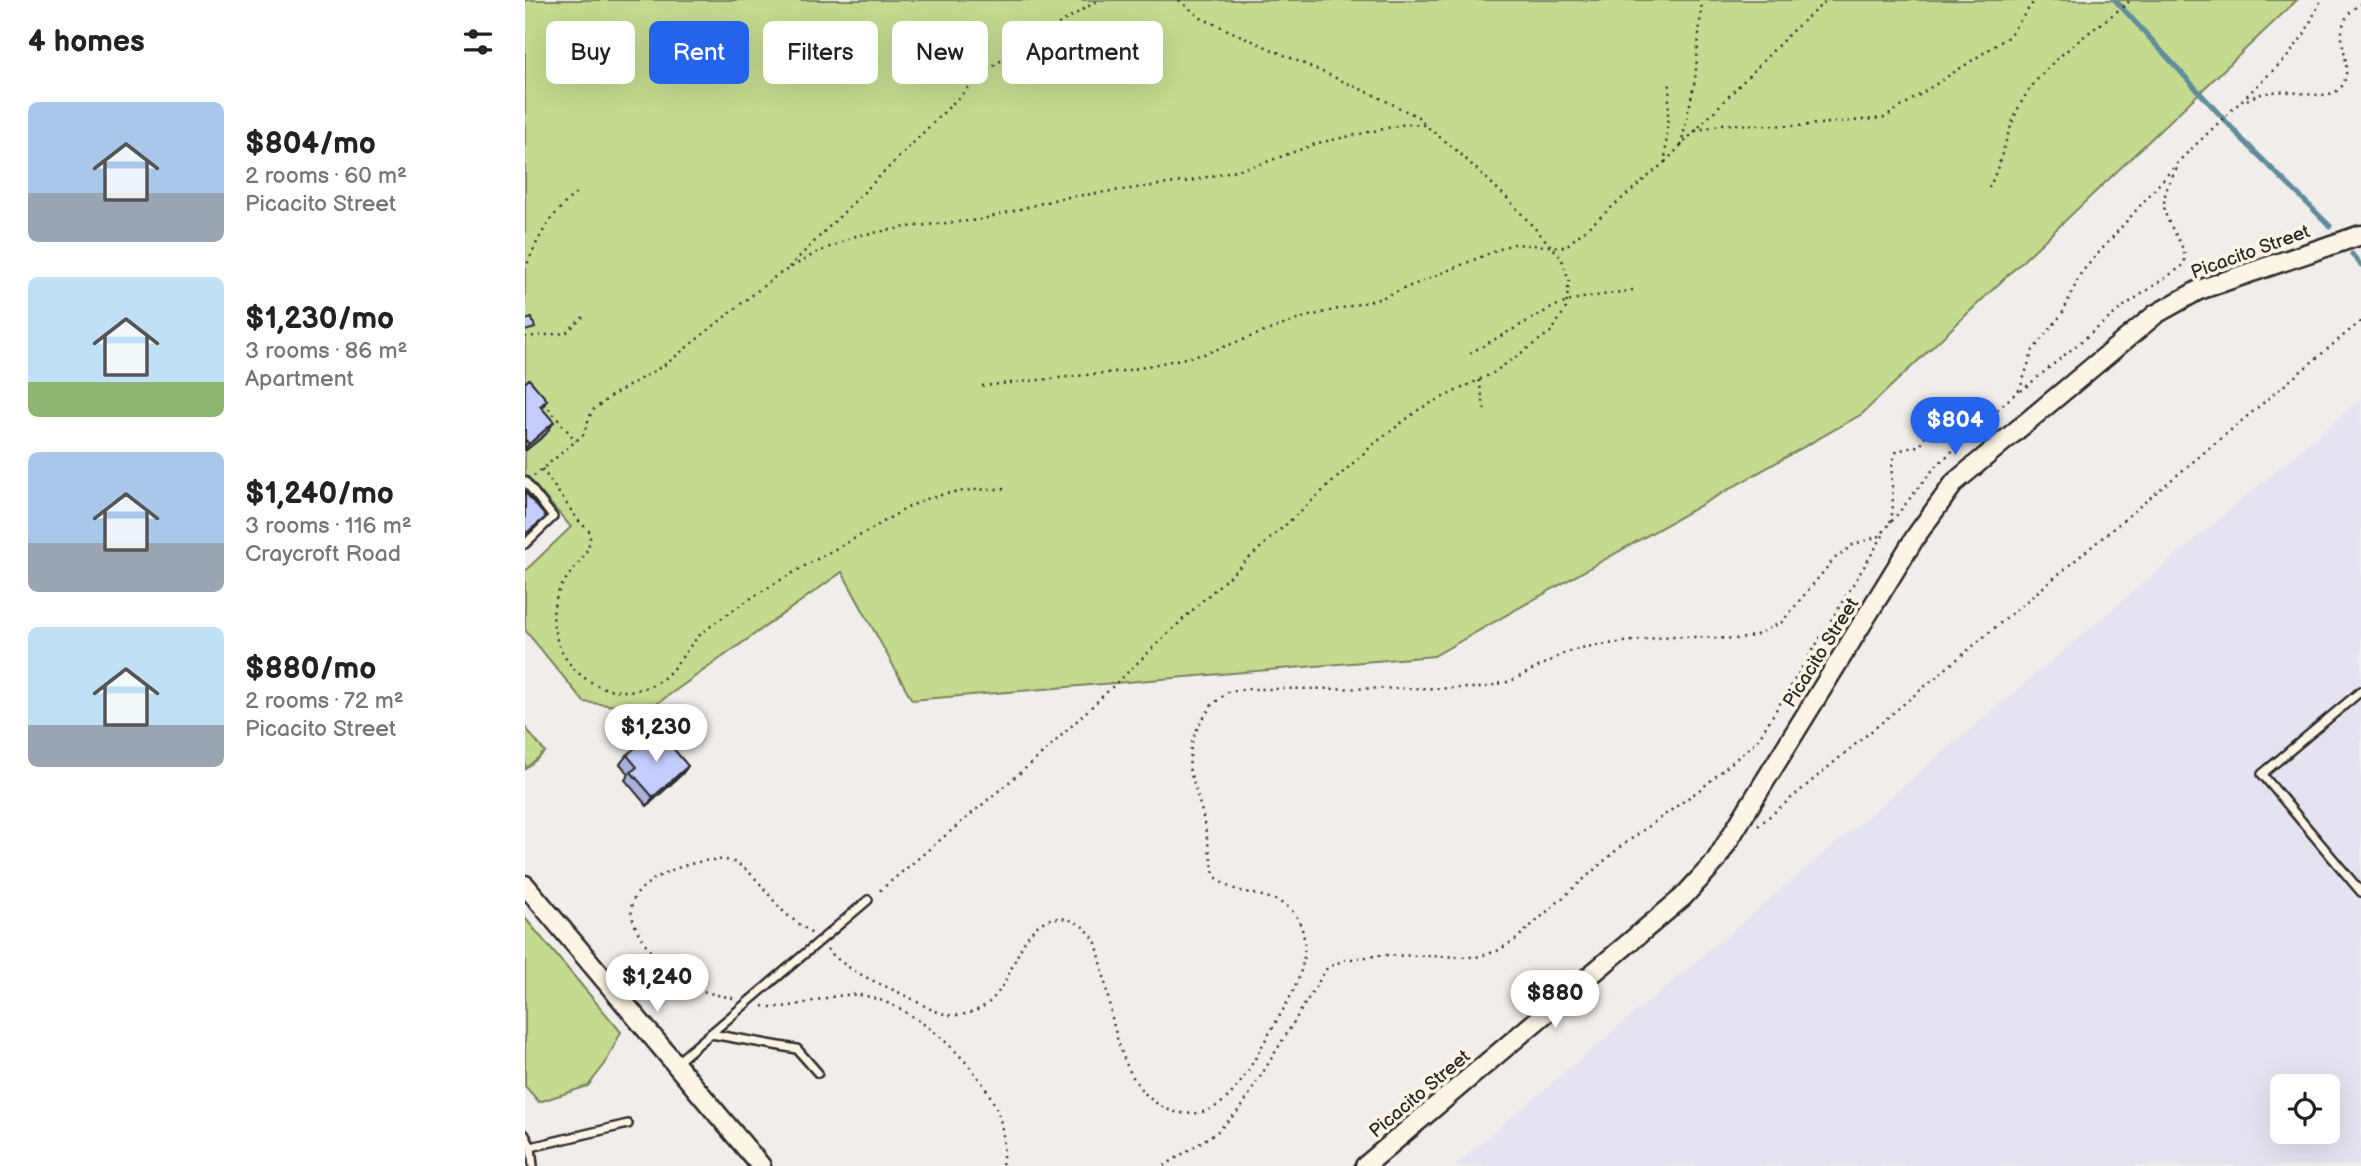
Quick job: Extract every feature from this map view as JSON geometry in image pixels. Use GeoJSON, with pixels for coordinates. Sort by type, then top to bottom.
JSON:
{"type":"FeatureCollection","features":[{"type":"Feature","properties":{"kind":"street","name":"Picacito Street"},"geometry":{"type":"LineString","coordinates":[[1365,1166],[1683,897],[1715,862],[1916,536],[1955,482],[2156,314],[2199,290],[2361,235]]}},
{"type":"Feature","properties":{"kind":"street"},"geometry":{"type":"LineString","coordinates":[[525,885],[761,1166]]}},
{"type":"Feature","properties":{"kind":"lane"},"geometry":{"type":"LineString","coordinates":[[525,544],[553,517],[526,482]]}},
{"type":"Feature","properties":{"kind":"lane"},"geometry":{"type":"LineString","coordinates":[[2361,691],[2262,774],[2361,892]]}},
{"type":"Feature","properties":{"kind":"lane"},"geometry":{"type":"LineString","coordinates":[[674,1065],[868,900]]}},
{"type":"Feature","properties":{"kind":"lane"},"geometry":{"type":"LineString","coordinates":[[711,1034],[797,1049],[818,1073]]}},
{"type":"Feature","properties":{"kind":"lane"},"geometry":{"type":"LineString","coordinates":[[531,1147],[628,1124]]}},
{"type":"Feature","properties":{"kind":"lane"},"geometry":{"type":"LineString","coordinates":[[525,1135],[531,1147],[533,1166]]}},
{"type":"Feature","properties":{"kind":"path"},"geometry":{"type":"LineString","coordinates":[[787,270],[979,77],[1015,50],[1099,0]]}},
{"type":"Feature","properties":{"kind":"path"},"geometry":{"type":"LineString","coordinates":[[868,900],[1039,757],[1200,603],[1375,443],[1421,408],[1479,380],[1552,331],[1567,302],[1569,281],[1561,257],[1508,199],[1418,117],[1201,18],[1179,0]]}},
{"type":"Feature","properties":{"kind":"path"},"geometry":{"type":"LineString","coordinates":[[1679,149],[1695,80],[1702,0]]}},
{"type":"Feature","properties":{"kind":"path"},"geometry":{"type":"LineString","coordinates":[[982,386],[1124,371],[1204,354],[1305,317],[1380,299],[1512,244],[1565,247],[1679,149],[1827,0]]}},
{"type":"Feature","properties":{"kind":"path"},"geometry":{"type":"LineString","coordinates":[[1695,131],[1723,124],[1797,126],[1884,118],[2008,37],[2035,0]]}},
{"type":"Feature","properties":{"kind":"path"},"geometry":{"type":"LineString","coordinates":[[1002,1166],[1003,1130],[992,1100],[965,1062],[922,1023],[879,1001],[856,995],[769,1007],[695,988],[670,971],[638,935],[632,921],[633,901],[643,888],[694,862],[730,861],[745,870],[781,910],[860,977],[939,1012],[955,1016],[978,1008],[998,992],[1037,926],[1056,918],[1075,921],[1090,931],[1096,943],[1122,1052],[1140,1087],[1157,1104],[1175,1112],[1195,1114],[1214,1109],[1236,1089],[1287,1002],[1299,975],[1304,949],[1302,929],[1287,907],[1272,898],[1221,883],[1212,867],[1202,812],[1188,762],[1198,726],[1218,699],[1229,692],[1247,689],[1481,688],[1511,681],[1565,653],[1584,647],[1672,636],[1748,638],[1782,622],[1834,559],[1854,544],[1876,538],[1889,526],[1893,506],[1892,465],[1897,451],[1921,445],[1930,425],[1938,418],[1978,421],[2005,404],[2022,386],[2033,350],[2065,309],[2081,273],[2182,158],[2294,50],[2321,0]]}},
{"type":"Feature","properties":{"kind":"path"},"geometry":{"type":"LineString","coordinates":[[1989,188],[2018,109],[2028,91],[2043,74],[2130,1]]}},
{"type":"Feature","properties":{"kind":"path"},"geometry":{"type":"LineString","coordinates":[[2236,108],[2253,96],[2278,90],[2326,96],[2340,89],[2346,73],[2342,25],[2348,14],[2361,3]]}},
{"type":"Feature","properties":{"kind":"path"},"geometry":{"type":"LineString","coordinates":[[1665,162],[1670,82]]}},
{"type":"Feature","properties":{"kind":"path"},"geometry":{"type":"LineString","coordinates":[[526,482],[583,435],[592,411],[611,396],[666,364],[746,298],[787,270],[856,236],[906,227],[979,220],[1061,198],[1190,181],[1261,164],[1318,143],[1406,124],[1425,125]]}},
{"type":"Feature","properties":{"kind":"path"},"geometry":{"type":"LineString","coordinates":[[1164,1166],[1218,1131],[1241,1108],[1327,968],[1344,960],[1367,956],[1466,958],[1497,951],[1522,934],[1628,841],[1728,767],[1766,730],[1889,526],[1935,467],[2005,404],[2124,306],[2184,265],[2185,257],[2164,207],[2167,185],[2182,158]]}},
{"type":"Feature","properties":{"kind":"path"},"geometry":{"type":"LineString","coordinates":[[525,270],[550,219],[577,192]]}},
{"type":"Feature","properties":{"kind":"path"},"geometry":{"type":"LineString","coordinates":[[1470,353],[1567,302],[1633,290]]}},
{"type":"Feature","properties":{"kind":"path"},"geometry":{"type":"LineString","coordinates":[[525,337],[566,333],[583,317]]}},
{"type":"Feature","properties":{"kind":"path"},"geometry":{"type":"LineString","coordinates":[[1757,827],[2361,321]]}},
{"type":"Feature","properties":{"kind":"path"},"geometry":{"type":"LineString","coordinates":[[1479,380],[1485,412]]}},
{"type":"Feature","properties":{"kind":"path"},"geometry":{"type":"LineString","coordinates":[[542,400],[576,441]]}},
{"type":"Feature","properties":{"kind":"path"},"geometry":{"type":"LineString","coordinates":[[542,469],[578,520],[590,532],[587,551],[558,590],[554,618],[558,642],[569,664],[589,682],[625,692],[653,685],[671,670],[688,646],[712,625],[894,516],[939,495],[1004,489]]}},
{"type":"Feature","properties":{"kind":"shaded area"},"geometry":{"type":"Polygon","coordinates":[[[2361,399],[2361,1166],[1454,1166],[2361,399]]]}},
{"type":"Feature","properties":{"kind":"green space"},"geometry":{"type":"Polygon","coordinates":[[[525,0],[2297,0],[1862,414],[1434,656],[912,700],[842,572],[648,710],[584,702],[525,630],[525,571],[571,527],[525,474],[525,0]]]}},
{"type":"Feature","properties":{"kind":"green space"},"geometry":{"type":"Polygon","coordinates":[[[525,727],[545,752],[525,769],[525,727]]]}},
{"type":"Feature","properties":{"kind":"green space"},"geometry":{"type":"Polygon","coordinates":[[[525,918],[621,1032],[605,1064],[588,1086],[539,1102],[525,1086],[525,918]]]}},
{"type":"Feature","properties":{"kind":"building"},"geometry":{"type":"Polygon","coordinates":[[[532,318],[535,328],[525,331],[525,320],[532,318]]]}},
{"type":"Feature","properties":{"kind":"building"},"geometry":{"type":"Polygon","coordinates":[[[529,379],[547,400],[540,406],[554,422],[529,444],[525,439],[525,383],[529,379]]]}},
{"type":"Feature","properties":{"kind":"building"},"geometry":{"type":"Polygon","coordinates":[[[525,492],[546,517],[525,534],[525,492]]]}},
{"type":"Feature","properties":{"kind":"building"},"geometry":{"type":"Polygon","coordinates":[[[650,734],[661,746],[667,741],[688,766],[653,797],[631,772],[637,767],[627,755],[650,734]]]}},
{"type":"Feature","properties":{"kind":"waterway"},"geometry":{"type":"LineString","coordinates":[[2115,0],[2243,140],[2330,226]]}},
{"type":"Feature","properties":{"kind":"waterway"},"geometry":{"type":"LineString","coordinates":[[2352,254],[2361,265]]}}]}
